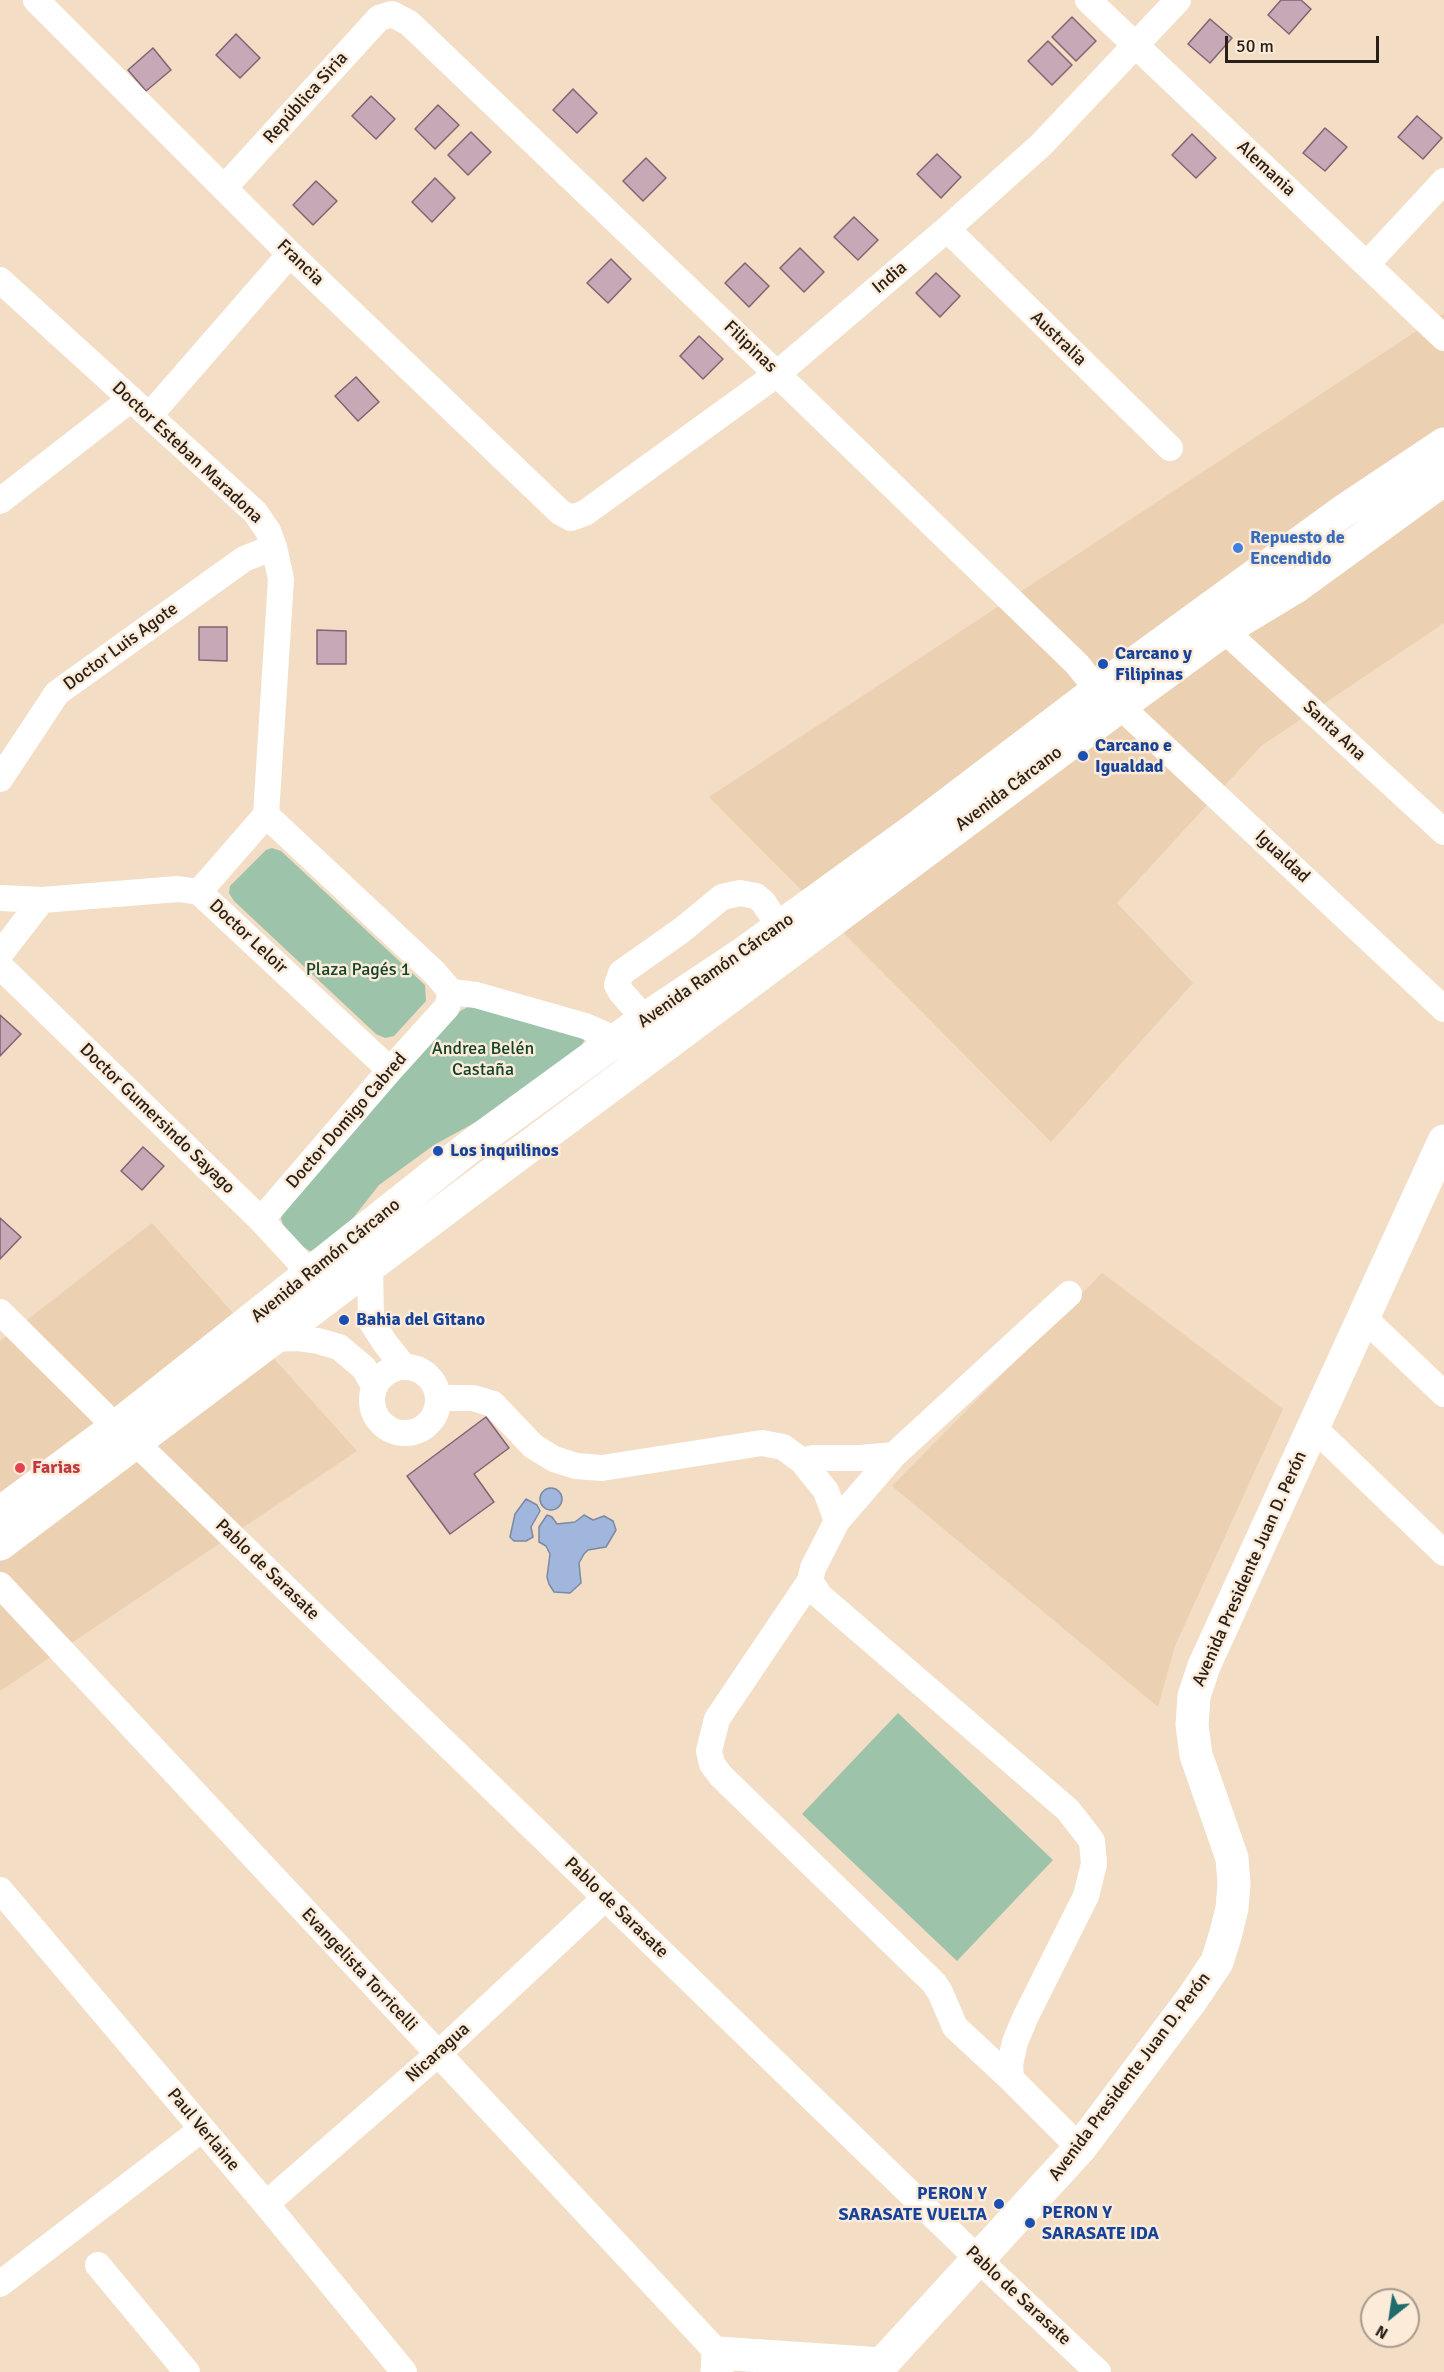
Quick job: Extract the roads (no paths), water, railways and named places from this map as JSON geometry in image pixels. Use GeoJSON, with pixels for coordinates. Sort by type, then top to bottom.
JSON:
{"type":"FeatureCollection","features":[{"type":"Feature","properties":{"kind":"main road"},"geometry":{"type":"LineString","coordinates":[[1109,698],[1342,512],[1444,444]]}},
{"type":"Feature","properties":{"kind":"main road"},"geometry":{"type":"LineString","coordinates":[[1224,630],[1297,586],[1444,479]]}},
{"type":"Feature","properties":{"kind":"main road","name":"Avenida Cárcano"},"geometry":{"type":"LineString","coordinates":[[787,938],[1109,698],[1224,630]]}},
{"type":"Feature","properties":{"kind":"main road","name":"Avenida Ramón Cárcano"},"geometry":{"type":"LineString","coordinates":[[0,1544],[311,1274],[472,1145],[645,1019],[787,938]]}},
{"type":"Feature","properties":{"kind":"main road","name":"Avenida Ramón Cárcano"},"geometry":{"type":"LineString","coordinates":[[0,1513],[126,1435],[273,1339],[637,1067],[787,938]]}},
{"type":"Feature","properties":{"kind":"main road"},"geometry":{"type":"LineString","coordinates":[[476,1186],[500,1150],[618,1064],[622,1053],[617,1040]]}},
{"type":"Feature","properties":{"kind":"main road","name":"Avenida Presidente Juan D. Perón"},"geometry":{"type":"LineString","coordinates":[[882,2368],[1080,2148],[1216,1962],[1226,1934],[1233,1896],[1232,1858],[1196,1755],[1192,1725],[1194,1696],[1203,1666],[1444,1141]]}},
{"type":"Feature","properties":{"kind":"main road","name":"Evangelista Torricelli"},"geometry":{"type":"LineString","coordinates":[[718,2363],[882,2368]]}},
{"type":"Feature","properties":{"kind":"street","name":"Francia"},"geometry":{"type":"LineString","coordinates":[[36,0],[290,254],[560,512],[571,518]]}},
{"type":"Feature","properties":{"kind":"street","name":"Alemania"},"geometry":{"type":"LineString","coordinates":[[1088,0],[1134,46],[1368,263],[1444,338]]}},
{"type":"Feature","properties":{"kind":"street","name":"India"},"geometry":{"type":"LineString","coordinates":[[571,518],[585,513],[777,374],[947,229],[1041,145],[1178,0]]}},
{"type":"Feature","properties":{"kind":"street","name":"República Siria"},"geometry":{"type":"LineString","coordinates":[[224,188],[379,18],[392,14]]}},
{"type":"Feature","properties":{"kind":"street","name":"Filipinas"},"geometry":{"type":"LineString","coordinates":[[392,14],[409,23],[777,374],[1077,664],[1109,698]]}},
{"type":"Feature","properties":{"kind":"street"},"geometry":{"type":"LineString","coordinates":[[1368,263],[1444,181]]}},
{"type":"Feature","properties":{"kind":"street","name":"Australia"},"geometry":{"type":"LineString","coordinates":[[947,229],[1170,448]]}},
{"type":"Feature","properties":{"kind":"street"},"geometry":{"type":"LineString","coordinates":[[150,415],[290,254]]}},
{"type":"Feature","properties":{"kind":"street","name":"Doctor Esteban Maradona"},"geometry":{"type":"LineString","coordinates":[[0,280],[255,512],[268,531],[281,579],[266,815]]}},
{"type":"Feature","properties":{"kind":"street"},"geometry":{"type":"LineString","coordinates":[[0,501],[131,399]]}},
{"type":"Feature","properties":{"kind":"street","name":"Doctor Luis Agote"},"geometry":{"type":"LineString","coordinates":[[0,780],[57,693],[244,559],[274,547]]}},
{"type":"Feature","properties":{"kind":"street","name":"Santa Ana"},"geometry":{"type":"LineString","coordinates":[[1224,630],[1444,832]]}},
{"type":"Feature","properties":{"kind":"street","name":"Igualdad"},"geometry":{"type":"LineString","coordinates":[[1109,698],[1444,1009]]}},
{"type":"Feature","properties":{"kind":"street"},"geometry":{"type":"LineString","coordinates":[[199,892],[266,815],[435,973],[452,992],[476,994],[585,1026],[617,1040],[637,1067]]}},
{"type":"Feature","properties":{"kind":"street","name":"Doctor Leloir"},"geometry":{"type":"LineString","coordinates":[[0,898],[42,900],[178,889],[199,892],[390,1070]]}},
{"type":"Feature","properties":{"kind":"street"},"geometry":{"type":"LineString","coordinates":[[645,1019],[617,985],[621,973],[682,930],[722,897],[740,893],[756,896],[763,902],[787,938]]}},
{"type":"Feature","properties":{"kind":"street"},"geometry":{"type":"LineString","coordinates":[[0,954],[42,900]]}},
{"type":"Feature","properties":{"kind":"street","name":"Doctor Gumersindo Sayago"},"geometry":{"type":"LineString","coordinates":[[0,966],[261,1220],[311,1274]]}},
{"type":"Feature","properties":{"kind":"street","name":"Doctor Domigo Cabred"},"geometry":{"type":"LineString","coordinates":[[261,1220],[447,1007],[452,992]]}},
{"type":"Feature","properties":{"kind":"street"},"geometry":{"type":"LineString","coordinates":[[370,1265],[371,1321],[404,1367]]}},
{"type":"Feature","properties":{"kind":"street"},"geometry":{"type":"LineString","coordinates":[[1068,1294],[894,1455],[837,1521],[813,1568],[810,1581],[717,1719],[709,1751],[712,1764],[721,1776],[934,1983],[955,2027],[1080,2148]]}},
{"type":"Feature","properties":{"kind":"street","name":"Pablo de Sarasate"},"geometry":{"type":"LineString","coordinates":[[0,1312],[978,2259],[1098,2372]]}},
{"type":"Feature","properties":{"kind":"street"},"geometry":{"type":"LineString","coordinates":[[1364,1318],[1444,1394]]}},
{"type":"Feature","properties":{"kind":"street"},"geometry":{"type":"LineString","coordinates":[[339,1347],[371,1321]]}},
{"type":"Feature","properties":{"kind":"street"},"geometry":{"type":"LineString","coordinates":[[273,1339],[307,1339],[339,1347],[353,1356],[364,1368],[374,1386]]}},
{"type":"Feature","properties":{"kind":"street"},"geometry":{"type":"LineString","coordinates":[[404,1367],[414,1368],[430,1379],[438,1398],[437,1408],[425,1426],[415,1431],[393,1431],[376,1418],[371,1397],[374,1386],[387,1372],[404,1367]]}},
{"type":"Feature","properties":{"kind":"street"},"geometry":{"type":"LineString","coordinates":[[438,1398],[473,1398],[493,1404],[533,1446],[554,1459],[576,1466],[602,1468],[762,1443],[783,1447],[802,1461],[826,1491],[837,1521]]}},
{"type":"Feature","properties":{"kind":"street"},"geometry":{"type":"LineString","coordinates":[[1312,1427],[1444,1553]]}},
{"type":"Feature","properties":{"kind":"street"},"geometry":{"type":"LineString","coordinates":[[802,1461],[813,1458],[894,1455]]}},
{"type":"Feature","properties":{"kind":"street"},"geometry":{"type":"LineString","coordinates":[[810,1581],[820,1596],[1068,1810],[1092,1841],[1094,1864],[1086,1896],[1015,2042],[1010,2064],[1011,2079]]}},
{"type":"Feature","properties":{"kind":"street","name":"Evangelista Torricelli"},"geometry":{"type":"LineString","coordinates":[[0,1585],[438,2054],[718,2363]]}},
{"type":"Feature","properties":{"kind":"street","name":"Paul Verlaine"},"geometry":{"type":"LineString","coordinates":[[0,1890],[266,2204],[404,2372]]}},
{"type":"Feature","properties":{"kind":"street","name":"Nicaragua"},"geometry":{"type":"LineString","coordinates":[[266,2204],[438,2054],[605,1898]]}},
{"type":"Feature","properties":{"kind":"street"},"geometry":{"type":"LineString","coordinates":[[0,2284],[202,2128]]}},
{"type":"Feature","properties":{"kind":"street"},"geometry":{"type":"LineString","coordinates":[[98,2265],[187,2372]]}},
{"type":"Feature","properties":{"kind":"water"},"geometry":{"type":"Polygon","coordinates":[[[551,1488],[559,1491],[562,1499],[559,1507],[551,1510],[543,1507],[540,1499],[543,1491],[551,1488]]]}},
{"type":"Feature","properties":{"kind":"water"},"geometry":{"type":"Polygon","coordinates":[[[526,1499],[537,1505],[540,1511],[531,1527],[533,1537],[526,1541],[514,1541],[510,1537],[515,1514],[526,1499]]]}},
{"type":"Feature","properties":{"kind":"water"},"geometry":{"type":"Polygon","coordinates":[[[547,1515],[552,1517],[557,1524],[575,1522],[584,1515],[593,1520],[604,1516],[613,1521],[616,1530],[606,1547],[588,1550],[584,1554],[579,1563],[581,1583],[570,1593],[554,1592],[549,1584],[547,1577],[550,1554],[546,1546],[539,1542],[539,1527],[547,1515]]]}},
{"type":"Feature","properties":{"kind":"place","name":"Repuesto de Encendido"},"geometry":{"type":"Point","coordinates":[1238,548]}},
{"type":"Feature","properties":{"kind":"place","name":"Carcano y Filipinas"},"geometry":{"type":"Point","coordinates":[1103,664]}},
{"type":"Feature","properties":{"kind":"place","name":"Carcano e Igualdad"},"geometry":{"type":"Point","coordinates":[1083,756]}},
{"type":"Feature","properties":{"kind":"place","name":"Los inquilinos"},"geometry":{"type":"Point","coordinates":[438,1151]}},
{"type":"Feature","properties":{"kind":"place","name":"Bahia del Gitano"},"geometry":{"type":"Point","coordinates":[344,1320]}},
{"type":"Feature","properties":{"kind":"place","name":"Farias"},"geometry":{"type":"Point","coordinates":[20,1468]}},
{"type":"Feature","properties":{"kind":"place","name":"PERON Y SARASATE VUELTA"},"geometry":{"type":"Point","coordinates":[999,2204]}},
{"type":"Feature","properties":{"kind":"place","name":"PERON Y SARASATE IDA"},"geometry":{"type":"Point","coordinates":[1030,2223]}},
{"type":"Feature","properties":{"kind":"park label","name":"Plaza Pagés 1"},"geometry":{"type":"Point","coordinates":[358,970]}},
{"type":"Feature","properties":{"kind":"park label","name":"Andrea Belén Castaña"},"geometry":{"type":"Point","coordinates":[483,1059]}}]}
